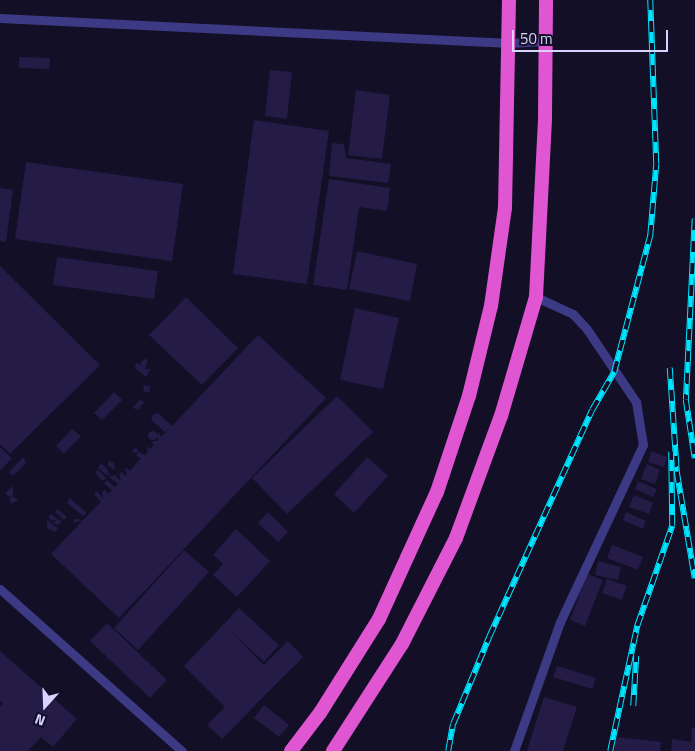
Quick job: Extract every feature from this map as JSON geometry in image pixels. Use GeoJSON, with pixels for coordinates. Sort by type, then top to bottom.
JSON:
{"type":"FeatureCollection","features":[{"type":"Feature","properties":{"kind":"highway"},"geometry":{"type":"LineString","coordinates":[[291,751],[320,714],[379,619],[437,492],[469,396],[491,306],[505,208],[509,0]]}},
{"type":"Feature","properties":{"kind":"highway"},"geometry":{"type":"LineString","coordinates":[[333,751],[402,644],[456,538],[501,416],[536,297],[546,0]]}},
{"type":"Feature","properties":{"kind":"lane"},"geometry":{"type":"LineString","coordinates":[[0,18],[509,43],[546,41]]}},
{"type":"Feature","properties":{"kind":"lane"},"geometry":{"type":"LineString","coordinates":[[514,751],[560,622],[643,445],[636,402],[586,328],[573,314],[536,297]]}},
{"type":"Feature","properties":{"kind":"lane"},"geometry":{"type":"LineString","coordinates":[[0,589],[182,751]]}},
{"type":"Feature","properties":{"kind":"building"},"geometry":{"type":"Polygon","coordinates":[[[19,57],[50,58],[49,69],[19,68],[19,57]]]}},
{"type":"Feature","properties":{"kind":"building"},"geometry":{"type":"Polygon","coordinates":[[[270,70],[292,72],[287,119],[265,116],[270,70]]]}},
{"type":"Feature","properties":{"kind":"building"},"geometry":{"type":"Polygon","coordinates":[[[356,90],[390,95],[382,159],[348,155],[356,90]]]}},
{"type":"Feature","properties":{"kind":"building"},"geometry":{"type":"Polygon","coordinates":[[[254,120],[329,131],[307,284],[233,274],[254,120]]]}},
{"type":"Feature","properties":{"kind":"building"},"geometry":{"type":"Polygon","coordinates":[[[332,143],[344,144],[346,158],[391,164],[388,183],[329,176],[332,143]]]}},
{"type":"Feature","properties":{"kind":"building"},"geometry":{"type":"Polygon","coordinates":[[[26,162],[183,184],[172,261],[15,239],[26,162]]]}},
{"type":"Feature","properties":{"kind":"building"},"geometry":{"type":"Polygon","coordinates":[[[329,179],[390,188],[387,211],[359,207],[347,290],[313,285],[329,179]]]}},
{"type":"Feature","properties":{"kind":"building"},"geometry":{"type":"Polygon","coordinates":[[[0,188],[13,190],[6,242],[0,241],[0,188]]]}},
{"type":"Feature","properties":{"kind":"building"},"geometry":{"type":"Polygon","coordinates":[[[357,251],[417,264],[410,301],[349,289],[357,251]]]}},
{"type":"Feature","properties":{"kind":"building"},"geometry":{"type":"Polygon","coordinates":[[[57,257],[158,271],[154,299],[53,285],[57,257]]]}},
{"type":"Feature","properties":{"kind":"building"},"geometry":{"type":"Polygon","coordinates":[[[0,266],[100,365],[10,454],[0,444],[0,266]]]}},
{"type":"Feature","properties":{"kind":"building"},"geometry":{"type":"Polygon","coordinates":[[[186,297],[238,348],[202,385],[149,335],[186,297]]]}},
{"type":"Feature","properties":{"kind":"building"},"geometry":{"type":"Polygon","coordinates":[[[355,308],[399,318],[383,389],[340,380],[355,308]]]}},
{"type":"Feature","properties":{"kind":"building"},"geometry":{"type":"Polygon","coordinates":[[[258,335],[326,398],[119,618],[51,554],[101,502],[94,494],[97,491],[103,499],[102,492],[105,490],[108,494],[112,490],[104,484],[107,480],[115,487],[118,484],[109,477],[115,475],[121,481],[119,474],[122,472],[125,476],[127,473],[124,470],[127,468],[130,471],[141,458],[136,456],[138,452],[145,455],[148,451],[146,445],[150,449],[154,445],[151,442],[159,440],[155,436],[159,433],[161,437],[258,335]]]}},
{"type":"Feature","properties":{"kind":"building"},"geometry":{"type":"Polygon","coordinates":[[[148,358],[145,369],[150,369],[146,377],[135,368],[136,363],[142,365],[140,362],[148,358]]]}},
{"type":"Feature","properties":{"kind":"building"},"geometry":{"type":"Polygon","coordinates":[[[144,385],[151,387],[149,393],[143,391],[144,385]]]}},
{"type":"Feature","properties":{"kind":"building"},"geometry":{"type":"Polygon","coordinates":[[[114,392],[122,400],[102,420],[94,413],[114,392]]]}},
{"type":"Feature","properties":{"kind":"building"},"geometry":{"type":"Polygon","coordinates":[[[337,396],[373,432],[287,514],[252,478],[337,396]]]}},
{"type":"Feature","properties":{"kind":"building"},"geometry":{"type":"Polygon","coordinates":[[[139,400],[145,401],[138,410],[133,408],[139,400]]]}},
{"type":"Feature","properties":{"kind":"building"},"geometry":{"type":"Polygon","coordinates":[[[158,413],[172,426],[165,432],[151,420],[153,414],[158,413]]]}},
{"type":"Feature","properties":{"kind":"building"},"geometry":{"type":"Polygon","coordinates":[[[72,429],[81,436],[64,454],[56,446],[72,429]]]}},
{"type":"Feature","properties":{"kind":"building"},"geometry":{"type":"Polygon","coordinates":[[[152,431],[156,435],[152,439],[148,435],[152,431]]]}},
{"type":"Feature","properties":{"kind":"building"},"geometry":{"type":"Polygon","coordinates":[[[136,446],[138,452],[132,453],[136,446]]]}},
{"type":"Feature","properties":{"kind":"building"},"geometry":{"type":"Polygon","coordinates":[[[0,447],[12,458],[0,471],[0,447]]]}},
{"type":"Feature","properties":{"kind":"building"},"geometry":{"type":"Polygon","coordinates":[[[651,451],[667,457],[664,467],[648,462],[651,451]]]}},
{"type":"Feature","properties":{"kind":"building"},"geometry":{"type":"Polygon","coordinates":[[[23,457],[26,463],[13,476],[9,472],[23,457]]]}},
{"type":"Feature","properties":{"kind":"building"},"geometry":{"type":"Polygon","coordinates":[[[367,457],[388,476],[354,513],[334,494],[367,457]]]}},
{"type":"Feature","properties":{"kind":"building"},"geometry":{"type":"Polygon","coordinates":[[[108,461],[114,463],[115,471],[108,465],[108,461]]]}},
{"type":"Feature","properties":{"kind":"building"},"geometry":{"type":"Polygon","coordinates":[[[101,463],[109,472],[106,474],[112,474],[108,476],[98,468],[101,463]]]}},
{"type":"Feature","properties":{"kind":"building"},"geometry":{"type":"Polygon","coordinates":[[[647,464],[660,470],[655,484],[641,479],[647,464]]]}},
{"type":"Feature","properties":{"kind":"building"},"geometry":{"type":"Polygon","coordinates":[[[98,470],[106,478],[103,481],[95,473],[98,470]]]}},
{"type":"Feature","properties":{"kind":"building"},"geometry":{"type":"Polygon","coordinates":[[[638,481],[657,489],[653,497],[635,489],[638,481]]]}},
{"type":"Feature","properties":{"kind":"building"},"geometry":{"type":"Polygon","coordinates":[[[13,486],[13,496],[8,497],[5,493],[13,486]]]}},
{"type":"Feature","properties":{"kind":"building"},"geometry":{"type":"Polygon","coordinates":[[[634,495],[653,503],[649,514],[629,507],[634,495]]]}},
{"type":"Feature","properties":{"kind":"building"},"geometry":{"type":"Polygon","coordinates":[[[13,496],[18,500],[11,504],[9,499],[13,496]]]}},
{"type":"Feature","properties":{"kind":"building"},"geometry":{"type":"Polygon","coordinates":[[[70,498],[87,513],[83,516],[67,503],[70,498]]]}},
{"type":"Feature","properties":{"kind":"building"},"geometry":{"type":"Polygon","coordinates":[[[58,509],[67,517],[64,520],[55,512],[58,509]]]}},
{"type":"Feature","properties":{"kind":"building"},"geometry":{"type":"Polygon","coordinates":[[[268,512],[288,532],[278,542],[258,523],[268,512]]]}},
{"type":"Feature","properties":{"kind":"building"},"geometry":{"type":"Polygon","coordinates":[[[626,512],[646,521],[643,529],[623,520],[626,512]]]}},
{"type":"Feature","properties":{"kind":"building"},"geometry":{"type":"Polygon","coordinates":[[[51,514],[58,519],[52,521],[48,517],[51,514]]]}},
{"type":"Feature","properties":{"kind":"building"},"geometry":{"type":"Polygon","coordinates":[[[58,519],[62,521],[58,525],[53,523],[58,519]]]}},
{"type":"Feature","properties":{"kind":"building"},"geometry":{"type":"Polygon","coordinates":[[[74,519],[83,520],[74,523],[74,519]]]}},
{"type":"Feature","properties":{"kind":"building"},"geometry":{"type":"Polygon","coordinates":[[[47,520],[58,528],[55,532],[47,528],[47,520]]]}},
{"type":"Feature","properties":{"kind":"building"},"geometry":{"type":"Polygon","coordinates":[[[236,529],[270,561],[237,597],[213,575],[223,564],[213,555],[236,529]]]}},
{"type":"Feature","properties":{"kind":"building"},"geometry":{"type":"Polygon","coordinates":[[[612,545],[643,557],[638,570],[607,558],[612,545]]]}},
{"type":"Feature","properties":{"kind":"building"},"geometry":{"type":"Polygon","coordinates":[[[184,550],[209,572],[138,650],[114,628],[184,550]]]}},
{"type":"Feature","properties":{"kind":"building"},"geometry":{"type":"Polygon","coordinates":[[[598,561],[621,567],[618,580],[595,575],[598,561]]]}},
{"type":"Feature","properties":{"kind":"building"},"geometry":{"type":"Polygon","coordinates":[[[587,574],[603,580],[585,626],[570,620],[587,574]]]}},
{"type":"Feature","properties":{"kind":"building"},"geometry":{"type":"Polygon","coordinates":[[[607,579],[627,586],[622,600],[602,593],[607,579]]]}},
{"type":"Feature","properties":{"kind":"building"},"geometry":{"type":"Polygon","coordinates":[[[239,608],[279,645],[264,662],[228,629],[264,665],[288,641],[303,657],[222,739],[207,725],[225,707],[184,666],[239,608]]]}},
{"type":"Feature","properties":{"kind":"building"},"geometry":{"type":"Polygon","coordinates":[[[107,623],[167,680],[150,698],[90,641],[107,623]]]}},
{"type":"Feature","properties":{"kind":"building"},"geometry":{"type":"Polygon","coordinates":[[[0,651],[77,719],[53,747],[41,737],[28,751],[0,751],[0,707],[3,704],[0,700],[0,651]]]}},
{"type":"Feature","properties":{"kind":"building"},"geometry":{"type":"Polygon","coordinates":[[[557,666],[596,678],[592,689],[553,677],[557,666]]]}},
{"type":"Feature","properties":{"kind":"building"},"geometry":{"type":"Polygon","coordinates":[[[544,697],[577,707],[563,751],[527,751],[544,697]]]}},
{"type":"Feature","properties":{"kind":"building"},"geometry":{"type":"Polygon","coordinates":[[[264,705],[289,725],[279,737],[254,718],[264,705]]]}},
{"type":"Feature","properties":{"kind":"building"},"geometry":{"type":"Polygon","coordinates":[[[692,728],[695,728],[695,751],[671,751],[672,739],[691,742],[692,728]]]}},
{"type":"Feature","properties":{"kind":"building"},"geometry":{"type":"Polygon","coordinates":[[[616,737],[661,742],[660,751],[614,751],[616,737]]]}},
{"type":"Feature","properties":{"kind":"railway"},"geometry":{"type":"LineString","coordinates":[[448,751],[453,724],[489,637],[592,410],[614,372],[650,236],[656,164],[650,0]]}},
{"type":"Feature","properties":{"kind":"railway"},"geometry":{"type":"LineString","coordinates":[[695,219],[686,400],[695,458]]}},
{"type":"Feature","properties":{"kind":"railway"},"geometry":{"type":"LineString","coordinates":[[670,368],[677,472],[695,578]]}},
{"type":"Feature","properties":{"kind":"railway"},"geometry":{"type":"LineString","coordinates":[[610,751],[637,626],[672,526],[671,452]]}},
{"type":"Feature","properties":{"kind":"railway"},"geometry":{"type":"LineString","coordinates":[[633,706],[636,656]]}}]}
